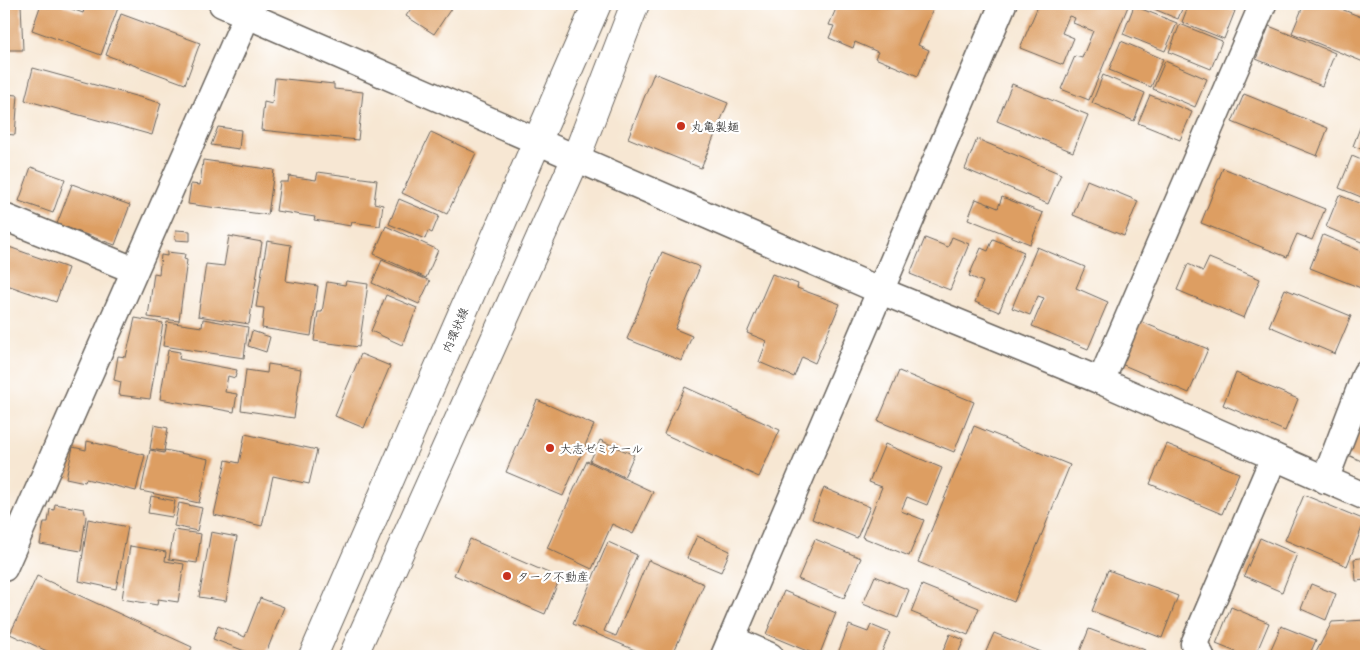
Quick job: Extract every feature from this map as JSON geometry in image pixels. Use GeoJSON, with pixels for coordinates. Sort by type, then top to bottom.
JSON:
{"type":"FeatureCollection","features":[{"type":"Feature","properties":{"kind":"street"},"geometry":{"type":"LineString","coordinates":[[222,4],[249,9],[576,158],[882,291],[1101,381],[1366,497]]}},
{"type":"Feature","properties":{"kind":"street","name":"内環状線"},"geometry":{"type":"LineString","coordinates":[[313,656],[597,4]]}},
{"type":"Feature","properties":{"kind":"street"},"geometry":{"type":"LineString","coordinates":[[352,656],[576,158],[635,4]]}},
{"type":"Feature","properties":{"kind":"street"},"geometry":{"type":"LineString","coordinates":[[770,656],[727,648],[882,291],[1003,4]]}},
{"type":"Feature","properties":{"kind":"street"},"geometry":{"type":"LineString","coordinates":[[1101,381],[1263,4]]}},
{"type":"Feature","properties":{"kind":"street"},"geometry":{"type":"LineString","coordinates":[[4,568],[249,9]]}},
{"type":"Feature","properties":{"kind":"street"},"geometry":{"type":"LineString","coordinates":[[4,217],[134,270]]}},
{"type":"Feature","properties":{"kind":"street"},"geometry":{"type":"LineString","coordinates":[[1325,480],[1366,372]]}},
{"type":"Feature","properties":{"kind":"street"},"geometry":{"type":"LineString","coordinates":[[1201,656],[1194,644],[1274,457]]}},
{"type":"Feature","properties":{"kind":"building"},"geometry":{"type":"Polygon","coordinates":[[[4,4],[21,4],[23,50],[4,50],[4,4]]]}},
{"type":"Feature","properties":{"kind":"building"},"geometry":{"type":"Polygon","coordinates":[[[41,4],[58,4],[83,13],[86,4],[119,5],[101,55],[32,30],[41,4]]]}},
{"type":"Feature","properties":{"kind":"building"},"geometry":{"type":"Polygon","coordinates":[[[408,4],[454,4],[434,34],[406,16],[412,7],[408,4]]]}},
{"type":"Feature","properties":{"kind":"building"},"geometry":{"type":"Polygon","coordinates":[[[838,4],[929,4],[934,7],[918,45],[929,50],[918,76],[875,58],[878,52],[855,42],[853,48],[829,38],[834,26],[829,25],[838,4]]]}},
{"type":"Feature","properties":{"kind":"building"},"geometry":{"type":"Polygon","coordinates":[[[1039,4],[1129,4],[1089,100],[1061,89],[1075,56],[1082,58],[1093,31],[1073,23],[1075,18],[1069,16],[1062,33],[1074,38],[1063,65],[1020,48],[1039,4]]]}},
{"type":"Feature","properties":{"kind":"building"},"geometry":{"type":"Polygon","coordinates":[[[1142,4],[1184,4],[1178,19],[1142,4]]]}},
{"type":"Feature","properties":{"kind":"building"},"geometry":{"type":"Polygon","coordinates":[[[1189,4],[1219,4],[1235,11],[1224,39],[1182,22],[1189,4]]]}},
{"type":"Feature","properties":{"kind":"building"},"geometry":{"type":"Polygon","coordinates":[[[1304,4],[1329,4],[1366,19],[1366,63],[1292,33],[1304,4]]]}},
{"type":"Feature","properties":{"kind":"building"},"geometry":{"type":"Polygon","coordinates":[[[1134,6],[1177,23],[1165,51],[1123,34],[1134,6]]]}},
{"type":"Feature","properties":{"kind":"building"},"geometry":{"type":"Polygon","coordinates":[[[121,14],[200,43],[185,84],[106,55],[121,14]]]}},
{"type":"Feature","properties":{"kind":"building"},"geometry":{"type":"Polygon","coordinates":[[[1180,24],[1222,41],[1211,69],[1169,52],[1180,24]]]}},
{"type":"Feature","properties":{"kind":"building"},"geometry":{"type":"Polygon","coordinates":[[[1269,26],[1335,53],[1322,86],[1256,59],[1269,26]]]}},
{"type":"Feature","properties":{"kind":"building"},"geometry":{"type":"Polygon","coordinates":[[[1121,41],[1163,59],[1151,87],[1109,70],[1121,41]]]}},
{"type":"Feature","properties":{"kind":"building"},"geometry":{"type":"Polygon","coordinates":[[[1165,61],[1207,79],[1195,107],[1153,89],[1165,61]]]}},
{"type":"Feature","properties":{"kind":"building"},"geometry":{"type":"Polygon","coordinates":[[[33,68],[161,103],[152,135],[25,100],[33,68]]]}},
{"type":"Feature","properties":{"kind":"building"},"geometry":{"type":"Polygon","coordinates":[[[654,73],[728,103],[701,168],[628,138],[654,73]]]}},
{"type":"Feature","properties":{"kind":"building"},"geometry":{"type":"Polygon","coordinates":[[[1103,75],[1145,93],[1134,121],[1092,103],[1103,75]]]}},
{"type":"Feature","properties":{"kind":"building"},"geometry":{"type":"Polygon","coordinates":[[[275,78],[334,84],[334,89],[363,92],[358,140],[261,130],[264,102],[272,104],[275,78]]]}},
{"type":"Feature","properties":{"kind":"building"},"geometry":{"type":"Polygon","coordinates":[[[1012,84],[1088,115],[1073,152],[997,121],[1012,84]]]}},
{"type":"Feature","properties":{"kind":"building"},"geometry":{"type":"Polygon","coordinates":[[[4,94],[18,95],[15,135],[4,134],[4,94]]]}},
{"type":"Feature","properties":{"kind":"building"},"geometry":{"type":"Polygon","coordinates":[[[1244,94],[1328,128],[1317,156],[1232,122],[1244,94]]]}},
{"type":"Feature","properties":{"kind":"building"},"geometry":{"type":"Polygon","coordinates":[[[1150,95],[1192,112],[1180,140],[1138,123],[1150,95]]]}},
{"type":"Feature","properties":{"kind":"building"},"geometry":{"type":"Polygon","coordinates":[[[1366,112],[1366,151],[1353,146],[1366,112]]]}},
{"type":"Feature","properties":{"kind":"building"},"geometry":{"type":"Polygon","coordinates":[[[218,127],[241,130],[239,149],[211,145],[218,127]]]}},
{"type":"Feature","properties":{"kind":"building"},"geometry":{"type":"Polygon","coordinates":[[[431,132],[476,153],[447,214],[402,193],[431,132]]]}},
{"type":"Feature","properties":{"kind":"building"},"geometry":{"type":"Polygon","coordinates":[[[977,139],[1061,174],[1048,204],[965,169],[977,139]]]}},
{"type":"Feature","properties":{"kind":"building"},"geometry":{"type":"Polygon","coordinates":[[[1352,156],[1366,162],[1366,199],[1339,188],[1352,156]]]}},
{"type":"Feature","properties":{"kind":"building"},"geometry":{"type":"Polygon","coordinates":[[[203,160],[274,170],[268,215],[188,204],[191,184],[200,185],[203,160]]]}},
{"type":"Feature","properties":{"kind":"building"},"geometry":{"type":"Polygon","coordinates":[[[31,167],[65,179],[53,213],[19,201],[31,167]]]}},
{"type":"Feature","properties":{"kind":"building"},"geometry":{"type":"Polygon","coordinates":[[[1223,168],[1325,209],[1312,240],[1297,234],[1287,257],[1201,223],[1223,168]]]}},
{"type":"Feature","properties":{"kind":"building"},"geometry":{"type":"Polygon","coordinates":[[[318,172],[377,180],[374,203],[383,205],[380,226],[352,222],[351,226],[314,220],[315,217],[276,211],[280,182],[288,182],[289,176],[316,180],[318,172]]]}},
{"type":"Feature","properties":{"kind":"building"},"geometry":{"type":"Polygon","coordinates":[[[1087,180],[1138,201],[1124,236],[1073,215],[1087,180]]]}},
{"type":"Feature","properties":{"kind":"building"},"geometry":{"type":"Polygon","coordinates":[[[72,184],[130,205],[115,245],[57,224],[72,184]]]}},
{"type":"Feature","properties":{"kind":"building"},"geometry":{"type":"Polygon","coordinates":[[[1339,195],[1366,206],[1366,244],[1326,227],[1339,195]]]}},
{"type":"Feature","properties":{"kind":"building"},"geometry":{"type":"Polygon","coordinates":[[[1002,197],[1043,213],[1030,244],[968,219],[976,199],[998,208],[1002,197]]]}},
{"type":"Feature","properties":{"kind":"building"},"geometry":{"type":"Polygon","coordinates":[[[399,199],[439,216],[432,233],[428,231],[425,239],[389,224],[399,199]]]}},
{"type":"Feature","properties":{"kind":"building"},"geometry":{"type":"Polygon","coordinates":[[[386,226],[438,250],[426,278],[374,254],[386,226]]]}},
{"type":"Feature","properties":{"kind":"building"},"geometry":{"type":"Polygon","coordinates":[[[176,230],[190,231],[190,241],[175,240],[176,230]]]}},
{"type":"Feature","properties":{"kind":"building"},"geometry":{"type":"Polygon","coordinates":[[[1323,235],[1366,253],[1364,273],[1366,274],[1366,290],[1310,268],[1323,235]]]}},
{"type":"Feature","properties":{"kind":"building"},"geometry":{"type":"Polygon","coordinates":[[[229,236],[262,242],[249,324],[198,316],[206,264],[224,266],[229,236]]]}},
{"type":"Feature","properties":{"kind":"building"},"geometry":{"type":"Polygon","coordinates":[[[952,237],[969,244],[950,290],[910,274],[925,238],[948,247],[952,237]]]}},
{"type":"Feature","properties":{"kind":"building"},"geometry":{"type":"Polygon","coordinates":[[[993,239],[1024,252],[999,312],[975,302],[983,282],[969,276],[981,248],[988,251],[993,239]]]}},
{"type":"Feature","properties":{"kind":"building"},"geometry":{"type":"Polygon","coordinates":[[[267,241],[291,245],[286,281],[318,286],[311,336],[262,328],[264,308],[256,307],[267,241]]]}},
{"type":"Feature","properties":{"kind":"building"},"geometry":{"type":"Polygon","coordinates":[[[9,247],[68,268],[56,302],[4,284],[4,263],[9,247]]]}},
{"type":"Feature","properties":{"kind":"building"},"geometry":{"type":"Polygon","coordinates":[[[1037,247],[1085,267],[1076,288],[1108,302],[1088,349],[1032,326],[1044,298],[1038,296],[1030,315],[1012,308],[1037,247]]]}},
{"type":"Feature","properties":{"kind":"building"},"geometry":{"type":"Polygon","coordinates":[[[167,252],[185,254],[184,259],[187,260],[179,321],[148,317],[154,273],[159,274],[161,255],[167,256],[167,252]]]}},
{"type":"Feature","properties":{"kind":"building"},"geometry":{"type":"Polygon","coordinates":[[[662,252],[700,267],[675,329],[692,336],[682,361],[627,339],[662,252]]]}},
{"type":"Feature","properties":{"kind":"building"},"geometry":{"type":"Polygon","coordinates":[[[1209,258],[1260,279],[1244,318],[1177,290],[1188,264],[1203,271],[1209,258]]]}},
{"type":"Feature","properties":{"kind":"building"},"geometry":{"type":"Polygon","coordinates":[[[382,260],[430,281],[419,304],[372,283],[382,260]]]}},
{"type":"Feature","properties":{"kind":"building"},"geometry":{"type":"Polygon","coordinates":[[[772,274],[798,284],[797,288],[840,304],[815,363],[802,357],[794,377],[759,362],[767,341],[747,333],[772,274]]]}},
{"type":"Feature","properties":{"kind":"building"},"geometry":{"type":"Polygon","coordinates":[[[346,281],[368,284],[359,347],[314,341],[318,312],[322,312],[327,282],[345,285],[346,281]]]}},
{"type":"Feature","properties":{"kind":"building"},"geometry":{"type":"Polygon","coordinates":[[[1285,289],[1351,316],[1335,354],[1269,326],[1285,289]]]}},
{"type":"Feature","properties":{"kind":"building"},"geometry":{"type":"Polygon","coordinates":[[[386,295],[417,308],[402,345],[371,331],[386,295]]]}},
{"type":"Feature","properties":{"kind":"building"},"geometry":{"type":"Polygon","coordinates":[[[135,318],[163,323],[150,399],[119,395],[121,382],[114,380],[118,356],[126,357],[135,318]]]}},
{"type":"Feature","properties":{"kind":"building"},"geometry":{"type":"Polygon","coordinates":[[[203,319],[248,327],[244,358],[163,346],[167,322],[202,327],[203,319]]]}},
{"type":"Feature","properties":{"kind":"building"},"geometry":{"type":"Polygon","coordinates":[[[1139,321],[1208,349],[1189,393],[1121,364],[1139,321]]]}},
{"type":"Feature","properties":{"kind":"building"},"geometry":{"type":"Polygon","coordinates":[[[252,331],[270,337],[266,352],[248,346],[252,331]]]}},
{"type":"Feature","properties":{"kind":"building"},"geometry":{"type":"Polygon","coordinates":[[[168,350],[180,352],[179,359],[237,370],[235,378],[228,376],[225,392],[237,394],[234,412],[160,399],[168,350]]]}},
{"type":"Feature","properties":{"kind":"building"},"geometry":{"type":"Polygon","coordinates":[[[361,354],[390,366],[364,428],[335,416],[361,354]]]}},
{"type":"Feature","properties":{"kind":"building"},"geometry":{"type":"Polygon","coordinates":[[[268,364],[301,369],[294,418],[241,410],[246,370],[267,373],[268,364]]]}},
{"type":"Feature","properties":{"kind":"building"},"geometry":{"type":"Polygon","coordinates":[[[899,371],[974,402],[954,452],[878,421],[899,371]]]}},
{"type":"Feature","properties":{"kind":"building"},"geometry":{"type":"Polygon","coordinates":[[[1236,373],[1298,399],[1285,431],[1223,405],[1236,373]]]}},
{"type":"Feature","properties":{"kind":"building"},"geometry":{"type":"Polygon","coordinates":[[[685,387],[780,430],[759,477],[664,434],[685,387]]]}},
{"type":"Feature","properties":{"kind":"building","name":"大志ゼミナール"},"geometry":{"type":"Polygon","coordinates":[[[537,400],[594,425],[563,496],[506,472],[537,400]]]}},
{"type":"Feature","properties":{"kind":"building"},"geometry":{"type":"Polygon","coordinates":[[[1366,413],[1366,463],[1348,455],[1366,413]]]}},
{"type":"Feature","properties":{"kind":"building"},"geometry":{"type":"Polygon","coordinates":[[[154,425],[168,428],[164,451],[150,449],[154,425]]]}},
{"type":"Feature","properties":{"kind":"building"},"geometry":{"type":"Polygon","coordinates":[[[974,426],[1070,465],[1014,602],[918,562],[974,426]]]}},
{"type":"Feature","properties":{"kind":"building"},"geometry":{"type":"Polygon","coordinates":[[[245,434],[317,450],[309,484],[273,476],[262,526],[214,515],[226,460],[239,463],[245,434]]]}},
{"type":"Feature","properties":{"kind":"building"},"geometry":{"type":"Polygon","coordinates":[[[600,440],[634,455],[624,477],[590,461],[600,440]]]}},
{"type":"Feature","properties":{"kind":"building"},"geometry":{"type":"Polygon","coordinates":[[[87,441],[145,455],[136,491],[86,479],[85,482],[66,478],[73,447],[86,450],[87,441]]]}},
{"type":"Feature","properties":{"kind":"building"},"geometry":{"type":"Polygon","coordinates":[[[885,444],[942,468],[927,505],[907,497],[901,511],[924,520],[909,556],[862,537],[882,487],[869,482],[885,444]]]}},
{"type":"Feature","properties":{"kind":"building"},"geometry":{"type":"Polygon","coordinates":[[[1167,444],[1239,473],[1222,514],[1150,484],[1167,444]]]}},
{"type":"Feature","properties":{"kind":"building"},"geometry":{"type":"Polygon","coordinates":[[[150,450],[164,453],[165,450],[209,459],[199,503],[141,491],[150,450]]]}},
{"type":"Feature","properties":{"kind":"building"},"geometry":{"type":"Polygon","coordinates":[[[587,461],[653,492],[633,534],[612,524],[592,569],[547,548],[587,461]]]}},
{"type":"Feature","properties":{"kind":"building"},"geometry":{"type":"Polygon","coordinates":[[[824,488],[870,507],[857,538],[812,519],[824,488]]]}},
{"type":"Feature","properties":{"kind":"building"},"geometry":{"type":"Polygon","coordinates":[[[1304,495],[1365,520],[1347,566],[1285,540],[1304,495]]]}},
{"type":"Feature","properties":{"kind":"building"},"geometry":{"type":"Polygon","coordinates":[[[151,496],[175,501],[172,517],[148,513],[151,496]]]}},
{"type":"Feature","properties":{"kind":"building"},"geometry":{"type":"Polygon","coordinates":[[[179,503],[202,508],[197,531],[174,526],[179,503]]]}},
{"type":"Feature","properties":{"kind":"building"},"geometry":{"type":"Polygon","coordinates":[[[55,504],[84,509],[86,517],[81,551],[40,544],[44,522],[48,522],[50,509],[54,510],[55,504]]]}},
{"type":"Feature","properties":{"kind":"building"},"geometry":{"type":"Polygon","coordinates":[[[88,519],[128,527],[116,589],[79,581],[88,519]]]}},
{"type":"Feature","properties":{"kind":"building"},"geometry":{"type":"Polygon","coordinates":[[[174,530],[201,534],[197,563],[169,559],[174,530]]]}},
{"type":"Feature","properties":{"kind":"building"},"geometry":{"type":"Polygon","coordinates":[[[211,532],[237,537],[226,601],[199,597],[211,532]]]}},
{"type":"Feature","properties":{"kind":"building"},"geometry":{"type":"Polygon","coordinates":[[[697,536],[730,551],[721,572],[687,558],[697,536]]]}},
{"type":"Feature","properties":{"kind":"building"},"geometry":{"type":"Polygon","coordinates":[[[1260,538],[1297,554],[1282,592],[1244,576],[1260,538]]]}},
{"type":"Feature","properties":{"kind":"building","name":"ターク不動産"},"geometry":{"type":"Polygon","coordinates":[[[470,539],[560,578],[545,614],[454,575],[470,539]]]}},
{"type":"Feature","properties":{"kind":"building"},"geometry":{"type":"Polygon","coordinates":[[[815,539],[861,558],[844,598],[798,579],[815,539]]]}},
{"type":"Feature","properties":{"kind":"building"},"geometry":{"type":"Polygon","coordinates":[[[608,542],[637,555],[604,631],[616,636],[648,560],[704,584],[672,656],[649,656],[573,624],[608,542]]]}},
{"type":"Feature","properties":{"kind":"building"},"geometry":{"type":"Polygon","coordinates":[[[130,546],[166,552],[165,561],[184,564],[178,602],[158,599],[157,605],[122,599],[130,546]]]}},
{"type":"Feature","properties":{"kind":"building"},"geometry":{"type":"Polygon","coordinates":[[[1366,557],[1366,580],[1356,581],[1354,559],[1366,557]]]}},
{"type":"Feature","properties":{"kind":"building"},"geometry":{"type":"Polygon","coordinates":[[[1108,570],[1178,596],[1162,638],[1092,611],[1108,570]]]}},
{"type":"Feature","properties":{"kind":"building"},"geometry":{"type":"Polygon","coordinates":[[[37,576],[192,647],[188,656],[48,656],[49,652],[10,634],[37,576]]]}},
{"type":"Feature","properties":{"kind":"building"},"geometry":{"type":"Polygon","coordinates":[[[875,576],[909,590],[898,618],[863,604],[875,576]]]}},
{"type":"Feature","properties":{"kind":"building"},"geometry":{"type":"Polygon","coordinates":[[[1311,584],[1336,594],[1326,620],[1301,609],[1311,584]]]}},
{"type":"Feature","properties":{"kind":"building"},"geometry":{"type":"Polygon","coordinates":[[[922,585],[979,608],[968,635],[911,612],[922,585]]]}},
{"type":"Feature","properties":{"kind":"building"},"geometry":{"type":"Polygon","coordinates":[[[784,591],[836,613],[819,656],[766,634],[784,591]]]}},
{"type":"Feature","properties":{"kind":"building"},"geometry":{"type":"Polygon","coordinates":[[[260,598],[284,607],[265,656],[258,656],[213,639],[218,626],[245,637],[260,598]]]}},
{"type":"Feature","properties":{"kind":"building"},"geometry":{"type":"Polygon","coordinates":[[[1231,607],[1269,623],[1255,656],[1246,656],[1216,644],[1231,607]]]}},
{"type":"Feature","properties":{"kind":"building"},"geometry":{"type":"Polygon","coordinates":[[[1366,620],[1366,656],[1314,656],[1332,622],[1366,620]]]}},
{"type":"Feature","properties":{"kind":"building"},"geometry":{"type":"Polygon","coordinates":[[[849,625],[868,632],[871,625],[890,633],[880,656],[845,656],[838,653],[849,625]]]}},
{"type":"Feature","properties":{"kind":"building"},"geometry":{"type":"Polygon","coordinates":[[[1281,626],[1316,640],[1309,656],[1268,656],[1281,626]]]}},
{"type":"Feature","properties":{"kind":"building"},"geometry":{"type":"Polygon","coordinates":[[[1089,629],[1145,650],[1143,656],[1078,656],[1089,629]]]}},
{"type":"Feature","properties":{"kind":"building"},"geometry":{"type":"Polygon","coordinates":[[[994,633],[1051,656],[984,656],[994,633]]]}},
{"type":"Feature","properties":{"kind":"building"},"geometry":{"type":"Polygon","coordinates":[[[950,634],[964,640],[957,656],[941,656],[950,634]]]}},
{"type":"Feature","properties":{"kind":"place","name":"丸亀製麺"},"geometry":{"type":"Point","coordinates":[681,126]}},
{"type":"Feature","properties":{"kind":"place","name":"大志ゼミナール"},"geometry":{"type":"Point","coordinates":[550,448]}},
{"type":"Feature","properties":{"kind":"place","name":"ターク不動産"},"geometry":{"type":"Point","coordinates":[507,576]}}]}
